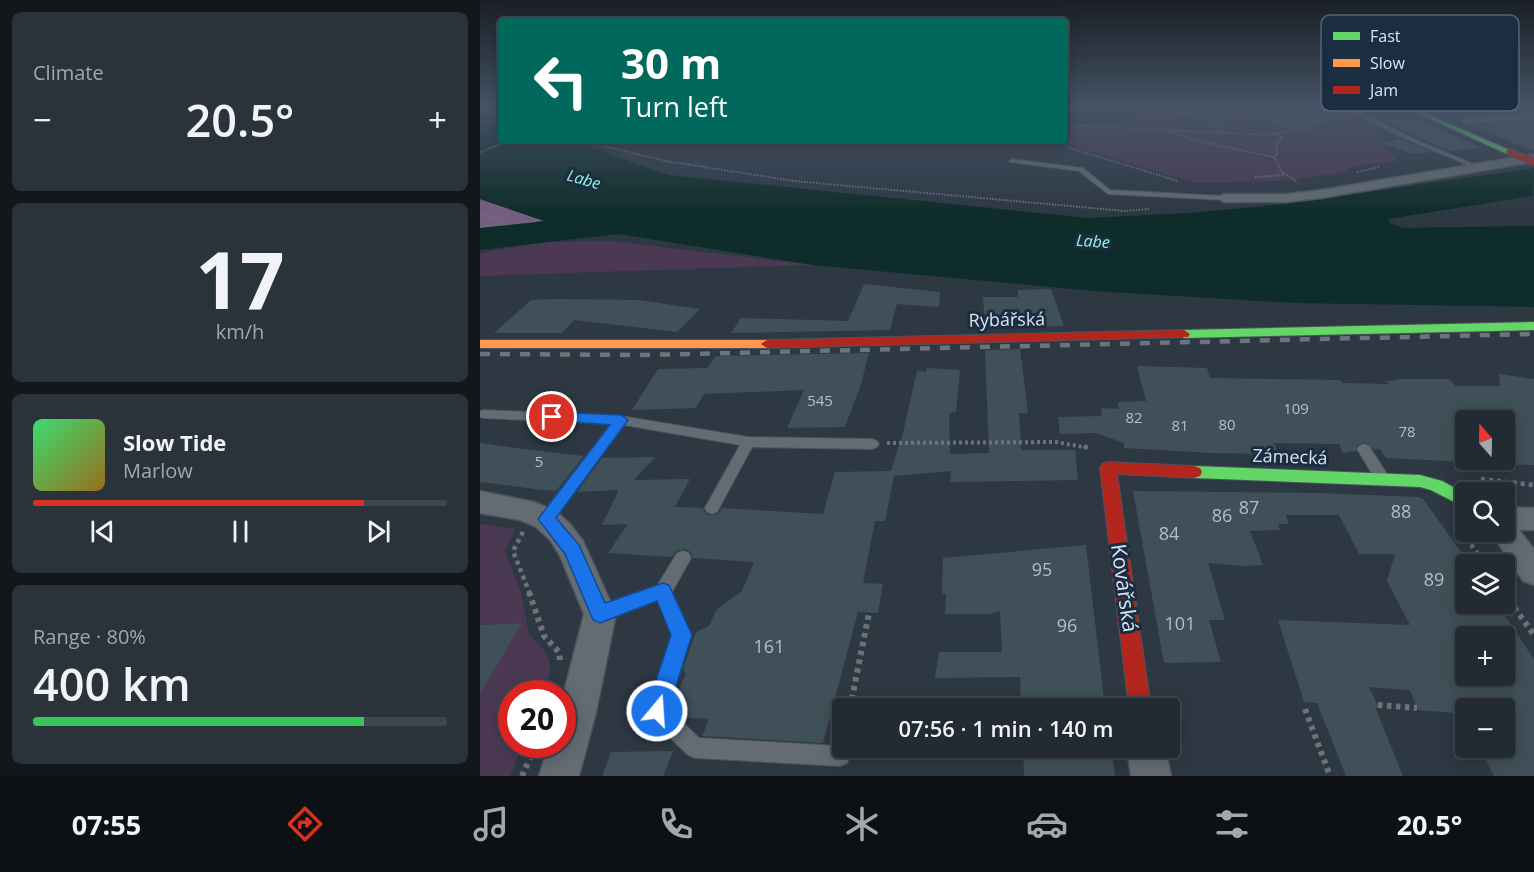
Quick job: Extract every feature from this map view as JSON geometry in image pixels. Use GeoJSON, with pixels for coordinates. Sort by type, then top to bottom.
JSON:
{"type":"FeatureCollection","features":[{"type":"Feature","properties":{"kind":"street"},"geometry":{"type":"LineString","coordinates":[[1487,142],[1534,160]]}},
{"type":"Feature","properties":{"kind":"street"},"geometry":{"type":"LineString","coordinates":[[1224,198],[1286,198],[1321,194],[1477,167],[1534,160]]}},
{"type":"Feature","properties":{"kind":"street","name":"Rybářská"},"geometry":{"type":"LineString","coordinates":[[480,344],[716,345],[1534,326]]}},
{"type":"Feature","properties":{"kind":"street","name":"Zámecká"},"geometry":{"type":"LineString","coordinates":[[1108,468],[1420,481],[1436,485],[1455,496]]}},
{"type":"Feature","properties":{"kind":"street","name":"Kovářská"},"geometry":{"type":"LineString","coordinates":[[1108,468],[1139,698]]}},
{"type":"Feature","properties":{"kind":"street"},"geometry":{"type":"LineString","coordinates":[[480,502],[524,510],[535,522],[560,532],[573,550],[600,614],[579,712],[559,776]]}},
{"type":"Feature","properties":{"kind":"street"},"geometry":{"type":"LineString","coordinates":[[1515,518],[1534,519]]}},
{"type":"Feature","properties":{"kind":"street"},"geometry":{"type":"LineString","coordinates":[[1512,542],[1534,572]]}},
{"type":"Feature","properties":{"kind":"street"},"geometry":{"type":"LineString","coordinates":[[1148,758],[1151,776]]}},
{"type":"Feature","properties":{"kind":"lane"},"geometry":{"type":"LineString","coordinates":[[1418,142],[1477,167]]}},
{"type":"Feature","properties":{"kind":"lane"},"geometry":{"type":"LineString","coordinates":[[1012,161],[1081,169],[1108,192],[1224,198]]}},
{"type":"Feature","properties":{"kind":"lane"},"geometry":{"type":"LineString","coordinates":[[484,414],[621,420],[748,442],[872,444]]}},
{"type":"Feature","properties":{"kind":"lane"},"geometry":{"type":"LineString","coordinates":[[535,522],[621,420]]}},
{"type":"Feature","properties":{"kind":"lane"},"geometry":{"type":"LineString","coordinates":[[712,508],[748,442]]}},
{"type":"Feature","properties":{"kind":"lane"},"geometry":{"type":"LineString","coordinates":[[1364,449],[1383,479]]}},
{"type":"Feature","properties":{"kind":"lane"},"geometry":{"type":"LineString","coordinates":[[600,614],[663,591],[684,558]]}},
{"type":"Feature","properties":{"kind":"lane"},"geometry":{"type":"LineString","coordinates":[[663,591],[682,635],[657,711],[695,748],[832,756]]}},
{"type":"Feature","properties":{"kind":"path"},"geometry":{"type":"LineString","coordinates":[[1203,142],[1274,157]]}},
{"type":"Feature","properties":{"kind":"path"},"geometry":{"type":"LineString","coordinates":[[1274,157],[1277,154],[1277,142]]}},
{"type":"Feature","properties":{"kind":"path"},"geometry":{"type":"LineString","coordinates":[[480,152],[500,144]]}},
{"type":"Feature","properties":{"kind":"path"},"geometry":{"type":"LineString","coordinates":[[596,144],[666,161],[794,181],[1125,211],[1159,208]]}},
{"type":"Feature","properties":{"kind":"path"},"geometry":{"type":"LineString","coordinates":[[1065,144],[1080,152],[1179,181]]}},
{"type":"Feature","properties":{"kind":"path"},"geometry":{"type":"LineString","coordinates":[[1274,157],[1281,171],[1298,183]]}},
{"type":"Feature","properties":{"kind":"path"},"geometry":{"type":"LineString","coordinates":[[1255,177],[1286,174]]}},
{"type":"Feature","properties":{"kind":"path"},"geometry":{"type":"LineString","coordinates":[[480,203],[485,202]]}},
{"type":"Feature","properties":{"kind":"path"},"geometry":{"type":"LineString","coordinates":[[480,216],[486,215],[501,220]]}},
{"type":"Feature","properties":{"kind":"path"},"geometry":{"type":"LineString","coordinates":[[480,227],[537,221]]}},
{"type":"Feature","properties":{"kind":"path"},"geometry":{"type":"LineString","coordinates":[[872,444],[1056,442],[1089,447],[1108,468]]}},
{"type":"Feature","properties":{"kind":"path"},"geometry":{"type":"LineString","coordinates":[[1475,478],[1534,485]]}},
{"type":"Feature","properties":{"kind":"path"},"geometry":{"type":"LineString","coordinates":[[535,522],[524,531],[513,551],[522,570],[544,636],[560,652],[561,672]]}},
{"type":"Feature","properties":{"kind":"path"},"geometry":{"type":"LineString","coordinates":[[1515,608],[1534,635]]}},
{"type":"Feature","properties":{"kind":"path"},"geometry":{"type":"LineString","coordinates":[[852,698],[868,613]]}},
{"type":"Feature","properties":{"kind":"path"},"geometry":{"type":"LineString","coordinates":[[1378,705],[1417,708]]}},
{"type":"Feature","properties":{"kind":"path"},"geometry":{"type":"LineString","coordinates":[[1305,709],[1330,776]]}},
{"type":"Feature","properties":{"kind":"path"},"geometry":{"type":"LineString","coordinates":[[522,776],[530,758]]}},
{"type":"Feature","properties":{"kind":"shaded area"},"geometry":{"type":"Polygon","coordinates":[[[1068,142],[1383,142],[1398,161],[1357,165],[1341,173],[1279,181],[1195,183],[1076,147],[1068,142]]]}},
{"type":"Feature","properties":{"kind":"shaded area"},"geometry":{"type":"Polygon","coordinates":[[[480,199],[545,221],[480,228],[480,199]]]}},
{"type":"Feature","properties":{"kind":"shaded area"},"geometry":{"type":"Polygon","coordinates":[[[611,241],[813,265],[480,276],[480,253],[546,242],[611,241]]]}},
{"type":"Feature","properties":{"kind":"shaded area"},"geometry":{"type":"Polygon","coordinates":[[[480,524],[515,529],[505,551],[521,592],[529,635],[546,654],[550,668],[548,680],[498,680],[498,758],[517,758],[510,776],[480,776],[480,692],[522,623],[480,625],[480,524]]]}},
{"type":"Feature","properties":{"kind":"water","name":"Labe"},"geometry":{"type":"Polygon","coordinates":[[[480,142],[581,144],[668,175],[1088,218],[1190,213],[1284,204],[1534,168],[1533,196],[1388,219],[1390,223],[1403,228],[1534,226],[1534,307],[1294,303],[1093,291],[813,265],[618,234],[480,250],[480,228],[544,221],[480,199],[480,142]]]}},
{"type":"Feature","properties":{"kind":"building"},"geometry":{"type":"Polygon","coordinates":[[[1407,142],[1432,152],[1413,154],[1380,143],[1407,142]]]}},
{"type":"Feature","properties":{"kind":"building"},"geometry":{"type":"Polygon","coordinates":[[[1429,142],[1468,142],[1481,148],[1448,151],[1429,142]]]}},
{"type":"Feature","properties":{"kind":"building"},"geometry":{"type":"Polygon","coordinates":[[[1512,142],[1534,142],[1534,151],[1512,142]]]}},
{"type":"Feature","properties":{"kind":"building"},"geometry":{"type":"Polygon","coordinates":[[[864,284],[940,292],[939,307],[897,304],[890,330],[731,333],[741,318],[848,321],[864,284]]]}},
{"type":"Feature","properties":{"kind":"building"},"geometry":{"type":"Polygon","coordinates":[[[1051,289],[1064,326],[985,328],[983,297],[1018,297],[1018,290],[1051,289]]]}},
{"type":"Feature","properties":{"kind":"building"},"geometry":{"type":"Polygon","coordinates":[[[531,300],[638,300],[700,309],[677,332],[574,320],[562,333],[494,333],[531,300]]]}},
{"type":"Feature","properties":{"kind":"building"},"geometry":{"type":"Polygon","coordinates":[[[1020,349],[1028,413],[1019,413],[1021,450],[1075,450],[1078,480],[950,482],[951,471],[894,476],[885,521],[875,521],[863,583],[883,584],[878,613],[858,612],[835,698],[832,698],[832,709],[823,743],[702,736],[709,719],[680,717],[672,704],[686,674],[683,669],[696,632],[709,626],[717,609],[742,591],[754,562],[693,558],[691,552],[684,549],[676,551],[672,557],[608,553],[628,524],[602,525],[619,490],[577,492],[602,458],[655,457],[634,480],[690,479],[675,507],[703,508],[705,513],[711,516],[718,514],[722,508],[823,514],[835,472],[891,471],[903,433],[917,371],[926,372],[927,368],[960,370],[956,412],[949,413],[950,454],[989,453],[985,350],[1020,349]]]}},
{"type":"Feature","properties":{"kind":"building"},"geometry":{"type":"Polygon","coordinates":[[[869,353],[861,384],[845,427],[787,428],[804,390],[704,394],[696,408],[632,410],[658,369],[707,368],[716,356],[869,353]]]}},
{"type":"Feature","properties":{"kind":"building"},"geometry":{"type":"Polygon","coordinates":[[[1137,366],[1207,368],[1210,378],[1340,380],[1343,383],[1389,384],[1386,381],[1398,380],[1396,379],[1449,379],[1456,386],[1500,386],[1499,374],[1534,379],[1534,465],[1515,464],[1515,410],[1455,410],[1455,461],[1386,458],[1380,449],[1374,450],[1365,442],[1357,445],[1356,451],[1343,453],[1339,444],[1274,443],[1277,451],[1262,452],[1263,454],[1212,453],[1124,448],[1124,443],[1096,433],[1060,434],[1058,417],[1102,416],[1101,408],[1119,409],[1118,402],[1146,401],[1137,366]]]}},
{"type":"Feature","properties":{"kind":"building"},"geometry":{"type":"Polygon","coordinates":[[[480,443],[584,456],[556,491],[543,490],[480,482],[480,443]]]}},
{"type":"Feature","properties":{"kind":"building"},"geometry":{"type":"Polygon","coordinates":[[[1133,491],[1318,493],[1419,497],[1424,500],[1462,554],[1455,554],[1455,614],[1503,614],[1512,626],[1455,626],[1455,686],[1515,686],[1515,631],[1534,659],[1534,776],[1494,776],[1485,758],[1515,758],[1515,698],[1455,698],[1455,713],[1418,710],[1410,690],[1369,687],[1379,708],[1375,707],[1403,776],[1346,776],[1317,703],[1304,702],[1278,620],[1410,625],[1387,581],[1395,554],[1359,554],[1339,515],[1286,515],[1289,524],[1278,524],[1280,530],[1250,531],[1263,565],[1208,563],[1225,620],[1209,620],[1221,662],[1164,663],[1133,491]]]}},
{"type":"Feature","properties":{"kind":"building"},"geometry":{"type":"Polygon","coordinates":[[[1086,545],[1104,698],[1021,698],[1020,677],[935,678],[939,652],[1002,652],[1000,611],[991,614],[945,614],[946,594],[942,593],[943,558],[1086,545]]]}},
{"type":"Feature","properties":{"kind":"building"},"geometry":{"type":"Polygon","coordinates":[[[522,623],[480,693],[480,625],[522,623]]]}},
{"type":"Feature","properties":{"kind":"building"},"geometry":{"type":"Polygon","coordinates":[[[673,751],[663,776],[602,776],[611,752],[673,751]]]}},
{"type":"Feature","properties":{"kind":"building"},"geometry":{"type":"Polygon","coordinates":[[[1023,758],[1113,758],[1115,776],[1024,776],[1023,758]]]}},
{"type":"Feature","properties":{"kind":"railway"},"geometry":{"type":"LineString","coordinates":[[480,354],[644,355],[1534,334]]}},
{"type":"Feature","properties":{"kind":"traffic: fast"},"geometry":{"type":"LineString","coordinates":[[1488,142],[1510,152]]}},
{"type":"Feature","properties":{"kind":"traffic: fast"},"geometry":{"type":"LineString","coordinates":[[1184,334],[1534,326]]}},
{"type":"Feature","properties":{"kind":"traffic: fast"},"geometry":{"type":"LineString","coordinates":[[1194,472],[1420,481],[1436,485],[1455,496]]}},
{"type":"Feature","properties":{"kind":"traffic: slow"},"geometry":{"type":"LineString","coordinates":[[480,344],[767,344]]}},
{"type":"Feature","properties":{"kind":"traffic: jam"},"geometry":{"type":"LineString","coordinates":[[1510,152],[1534,162]]}},
{"type":"Feature","properties":{"kind":"traffic: jam"},"geometry":{"type":"LineString","coordinates":[[767,344],[1184,334]]}},
{"type":"Feature","properties":{"kind":"traffic: jam"},"geometry":{"type":"LineString","coordinates":[[1139,698],[1108,468],[1194,472]]}},
{"type":"Feature","properties":{"kind":"route"},"geometry":{"type":"LineString","coordinates":[[552,417],[621,420],[546,519],[560,532],[573,550],[600,614],[663,591],[682,635],[657,711]]}}]}
